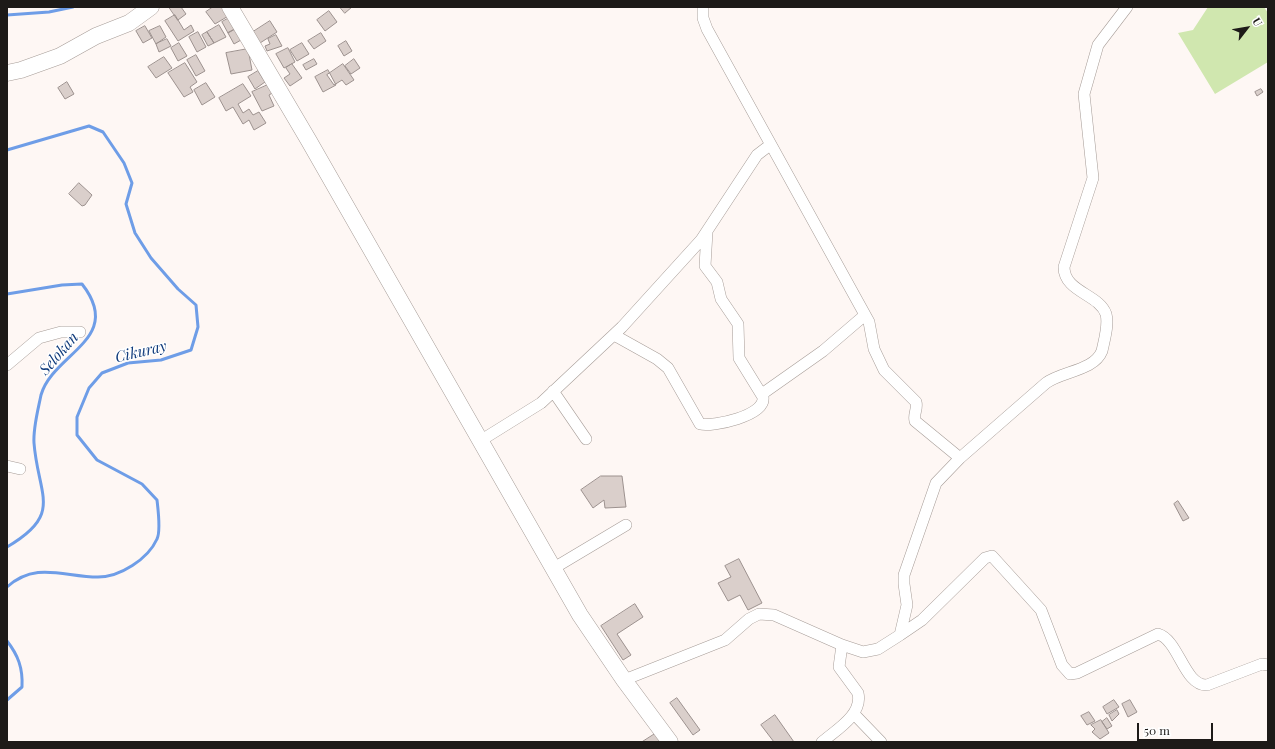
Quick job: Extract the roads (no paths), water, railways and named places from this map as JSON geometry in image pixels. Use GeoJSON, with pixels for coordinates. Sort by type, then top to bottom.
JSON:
{"type":"FeatureCollection","features":[{"type":"Feature","properties":{"kind":"street"},"geometry":{"type":"LineString","coordinates":[[7,73],[21,70],[60,56],[96,36],[129,23],[151,7]]}},
{"type":"Feature","properties":{"kind":"street"},"geometry":{"type":"LineString","coordinates":[[230,7],[310,141],[580,615],[624,680],[670,742]]}},
{"type":"Feature","properties":{"kind":"street"},"geometry":{"type":"LineString","coordinates":[[703,7],[703,18],[708,29],[770,145],[870,325],[874,349],[884,370],[916,402],[917,407],[915,421],[960,458]]}},
{"type":"Feature","properties":{"kind":"street"},"geometry":{"type":"LineString","coordinates":[[900,635],[907,605],[904,575],[936,482],[960,458],[1046,383],[1055,377],[1092,364],[1100,357],[1106,315],[1101,307],[1070,283],[1064,273],[1064,267],[1093,178],[1084,94],[1085,84],[1098,45],[1126,7]]}},
{"type":"Feature","properties":{"kind":"street"},"geometry":{"type":"LineString","coordinates":[[480,441],[530,411],[614,335],[707,232],[757,154],[770,145]]}},
{"type":"Feature","properties":{"kind":"street"},"geometry":{"type":"LineString","coordinates":[[614,335],[668,368],[702,424],[742,418],[756,412],[763,404],[762,394],[739,358],[739,326],[723,302],[716,282],[705,266],[707,232]]}},
{"type":"Feature","properties":{"kind":"street"},"geometry":{"type":"LineString","coordinates":[[762,394],[823,351],[865,315]]}},
{"type":"Feature","properties":{"kind":"street"},"geometry":{"type":"LineString","coordinates":[[7,365],[39,338],[61,332],[80,332]]}},
{"type":"Feature","properties":{"kind":"street"},"geometry":{"type":"LineString","coordinates":[[553,391],[586,438]]}},
{"type":"Feature","properties":{"kind":"street"},"geometry":{"type":"LineString","coordinates":[[7,466],[20,469]]}},
{"type":"Feature","properties":{"kind":"street"},"geometry":{"type":"LineString","coordinates":[[554,568],[626,525]]}},
{"type":"Feature","properties":{"kind":"street"},"geometry":{"type":"LineString","coordinates":[[624,680],[725,640],[749,619],[759,614],[774,615],[857,651],[870,652],[900,635],[922,620],[985,558],[992,556],[1042,610],[1062,665],[1070,674],[1077,674],[1158,634],[1166,638],[1194,681],[1202,685],[1207,685],[1262,664],[1268,665]]}},
{"type":"Feature","properties":{"kind":"street"},"geometry":{"type":"LineString","coordinates":[[822,742],[854,714],[858,696],[839,667],[842,645]]}},
{"type":"Feature","properties":{"kind":"street"},"geometry":{"type":"LineString","coordinates":[[854,714],[881,742]]}},
{"type":"Feature","properties":{"kind":"waterway","name":"Cikuray"},"geometry":{"type":"LineString","coordinates":[[7,15],[49,12],[73,7]]}},
{"type":"Feature","properties":{"kind":"waterway","name":"Cikuray"},"geometry":{"type":"LineString","coordinates":[[7,150],[89,126],[103,132],[124,163],[132,183],[126,204],[135,233],[151,258],[178,289],[196,305],[198,327],[191,350],[161,360],[128,363],[102,373],[89,388],[77,417],[77,435],[97,460],[142,484],[157,500],[159,531],[153,546],[132,566],[115,574],[98,577],[40,572],[29,574],[18,579],[7,587]]}},
{"type":"Feature","properties":{"kind":"waterway","name":"Selokan"},"geometry":{"type":"LineString","coordinates":[[7,294],[62,285],[82,284],[93,303],[95,319],[91,332],[82,344],[48,380],[41,395],[34,431],[34,443],[42,490],[42,514],[36,524],[25,535],[7,547]]}},
{"type":"Feature","properties":{"kind":"waterway","name":"Cikuray"},"geometry":{"type":"LineString","coordinates":[[7,641],[14,651],[22,674],[22,687],[7,700]]}}]}
